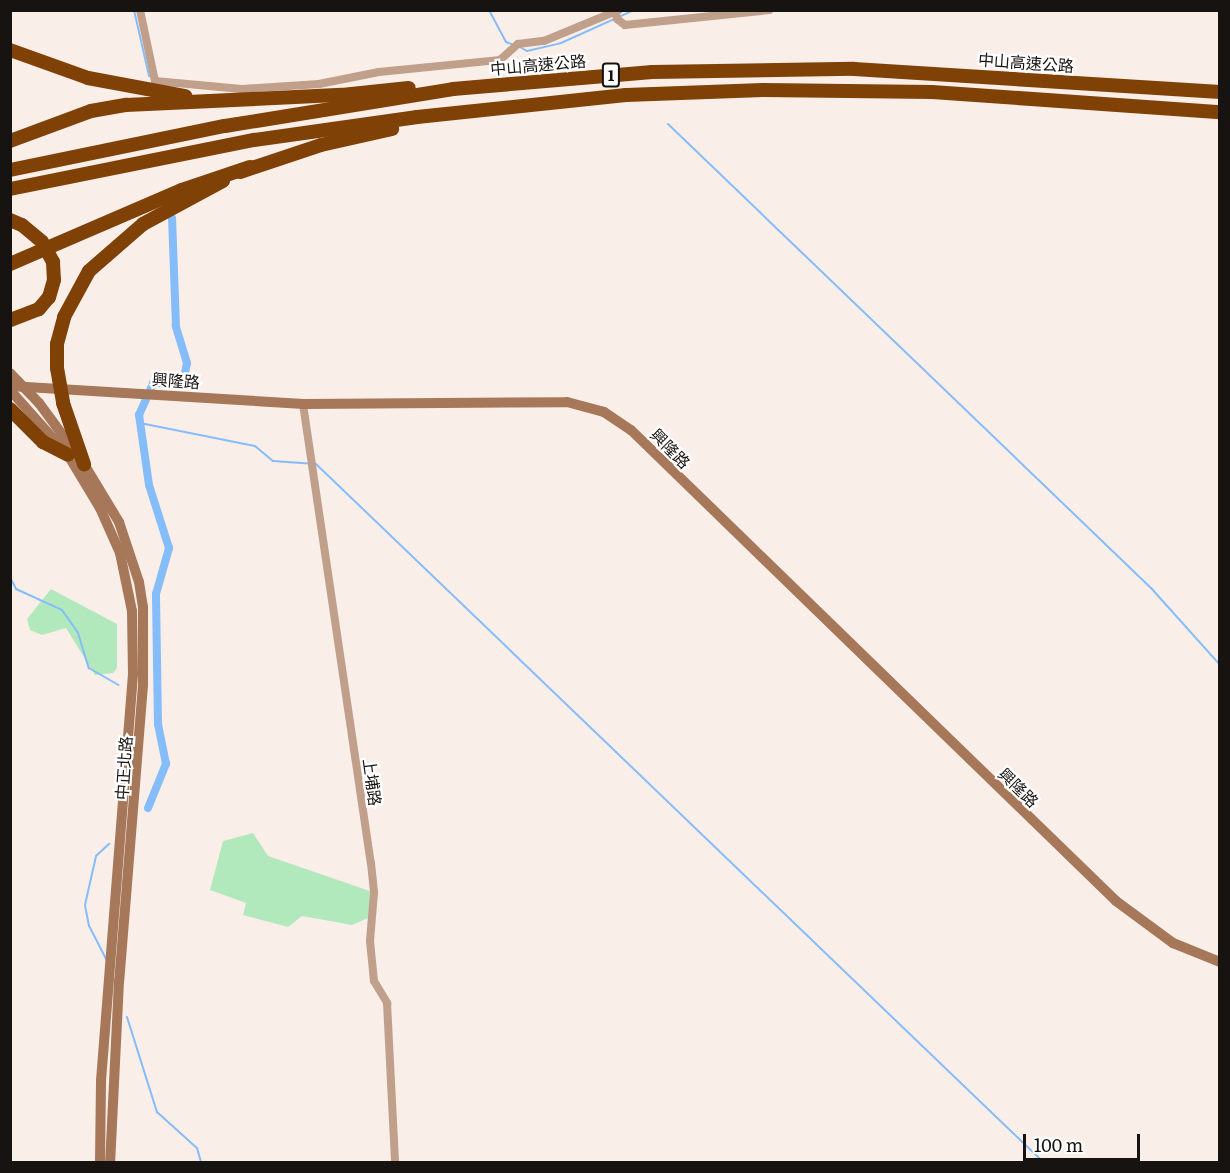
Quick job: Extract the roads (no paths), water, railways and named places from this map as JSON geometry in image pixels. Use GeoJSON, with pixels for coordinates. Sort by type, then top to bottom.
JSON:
{"type":"FeatureCollection","features":[{"type":"Feature","properties":{"kind":"highway"},"geometry":{"type":"LineString","coordinates":[[10,50],[88,78],[160,94],[262,99]]}},
{"type":"Feature","properties":{"kind":"highway","name":"中山高速公路"},"geometry":{"type":"LineString","coordinates":[[10,170],[225,126],[453,89],[652,72],[854,69],[1220,93]]}},
{"type":"Feature","properties":{"kind":"highway"},"geometry":{"type":"LineString","coordinates":[[10,141],[103,109],[404,88],[453,89]]}},
{"type":"Feature","properties":{"kind":"highway","name":"1"},"geometry":{"type":"LineString","coordinates":[[10,189],[254,140],[579,98],[763,90],[932,92],[1220,112]]}},
{"type":"Feature","properties":{"kind":"highway"},"geometry":{"type":"LineString","coordinates":[[10,264],[182,190],[332,143],[432,122],[445,114]]}},
{"type":"Feature","properties":{"kind":"highway"},"geometry":{"type":"LineString","coordinates":[[84,464],[63,403],[57,368],[57,344],[64,317],[89,271],[143,225],[250,167]]}},
{"type":"Feature","properties":{"kind":"highway"},"geometry":{"type":"LineString","coordinates":[[10,220],[22,225],[42,242],[53,262],[54,280],[49,297],[39,309],[10,320]]}},
{"type":"Feature","properties":{"kind":"highway"},"geometry":{"type":"LineString","coordinates":[[10,409],[43,442],[68,455]]}},
{"type":"Feature","properties":{"kind":"main road"},"geometry":{"type":"LineString","coordinates":[[10,373],[35,407]]}},
{"type":"Feature","properties":{"kind":"main road"},"geometry":{"type":"LineString","coordinates":[[10,388],[35,407]]}},
{"type":"Feature","properties":{"kind":"main road","name":"興隆路"},"geometry":{"type":"LineString","coordinates":[[10,388],[140,393],[303,404],[567,402],[604,412],[623,423],[1116,901],[1173,943],[1220,962]]}},
{"type":"Feature","properties":{"kind":"main road","name":"中正北路"},"geometry":{"type":"LineString","coordinates":[[35,407],[100,508],[120,553],[133,627],[133,686],[102,1081],[100,1162]]}},
{"type":"Feature","properties":{"kind":"main road","name":"中正北路"},"geometry":{"type":"LineString","coordinates":[[35,407],[84,464],[126,541],[139,582],[145,628],[110,1162]]}},
{"type":"Feature","properties":{"kind":"street"},"geometry":{"type":"LineString","coordinates":[[140,10],[155,81],[242,89],[293,86],[379,72],[500,60],[518,44],[544,41],[616,11],[626,25],[769,10]]}},
{"type":"Feature","properties":{"kind":"street","name":"上埔路"},"geometry":{"type":"LineString","coordinates":[[303,404],[371,863],[374,893],[370,941],[374,981],[387,1003],[396,1162]]}},
{"type":"Feature","properties":{"kind":"waterway"},"geometry":{"type":"LineString","coordinates":[[134,10],[149,76]]}},
{"type":"Feature","properties":{"kind":"waterway"},"geometry":{"type":"LineString","coordinates":[[489,10],[506,42],[514,45]]}},
{"type":"Feature","properties":{"kind":"waterway"},"geometry":{"type":"LineString","coordinates":[[520,47],[527,51],[561,43],[634,10]]}},
{"type":"Feature","properties":{"kind":"waterway"},"geometry":{"type":"LineString","coordinates":[[668,124],[1151,588],[1220,665]]}},
{"type":"Feature","properties":{"kind":"waterway"},"geometry":{"type":"LineString","coordinates":[[148,808],[166,764],[158,724],[156,594],[169,548],[149,485],[139,415],[153,383],[177,382],[184,378],[187,363],[176,326],[172,218]]}},
{"type":"Feature","properties":{"kind":"waterway"},"geometry":{"type":"LineString","coordinates":[[140,423],[255,446],[273,461],[316,464],[1043,1162]]}},
{"type":"Feature","properties":{"kind":"waterway"},"geometry":{"type":"LineString","coordinates":[[10,577],[16,589],[62,610],[78,633],[89,668],[118,685]]}},
{"type":"Feature","properties":{"kind":"waterway"},"geometry":{"type":"LineString","coordinates":[[106,959],[89,926],[85,905],[96,856],[109,844]]}},
{"type":"Feature","properties":{"kind":"waterway"},"geometry":{"type":"LineString","coordinates":[[127,1017],[157,1112],[197,1148],[201,1162]]}}]}
